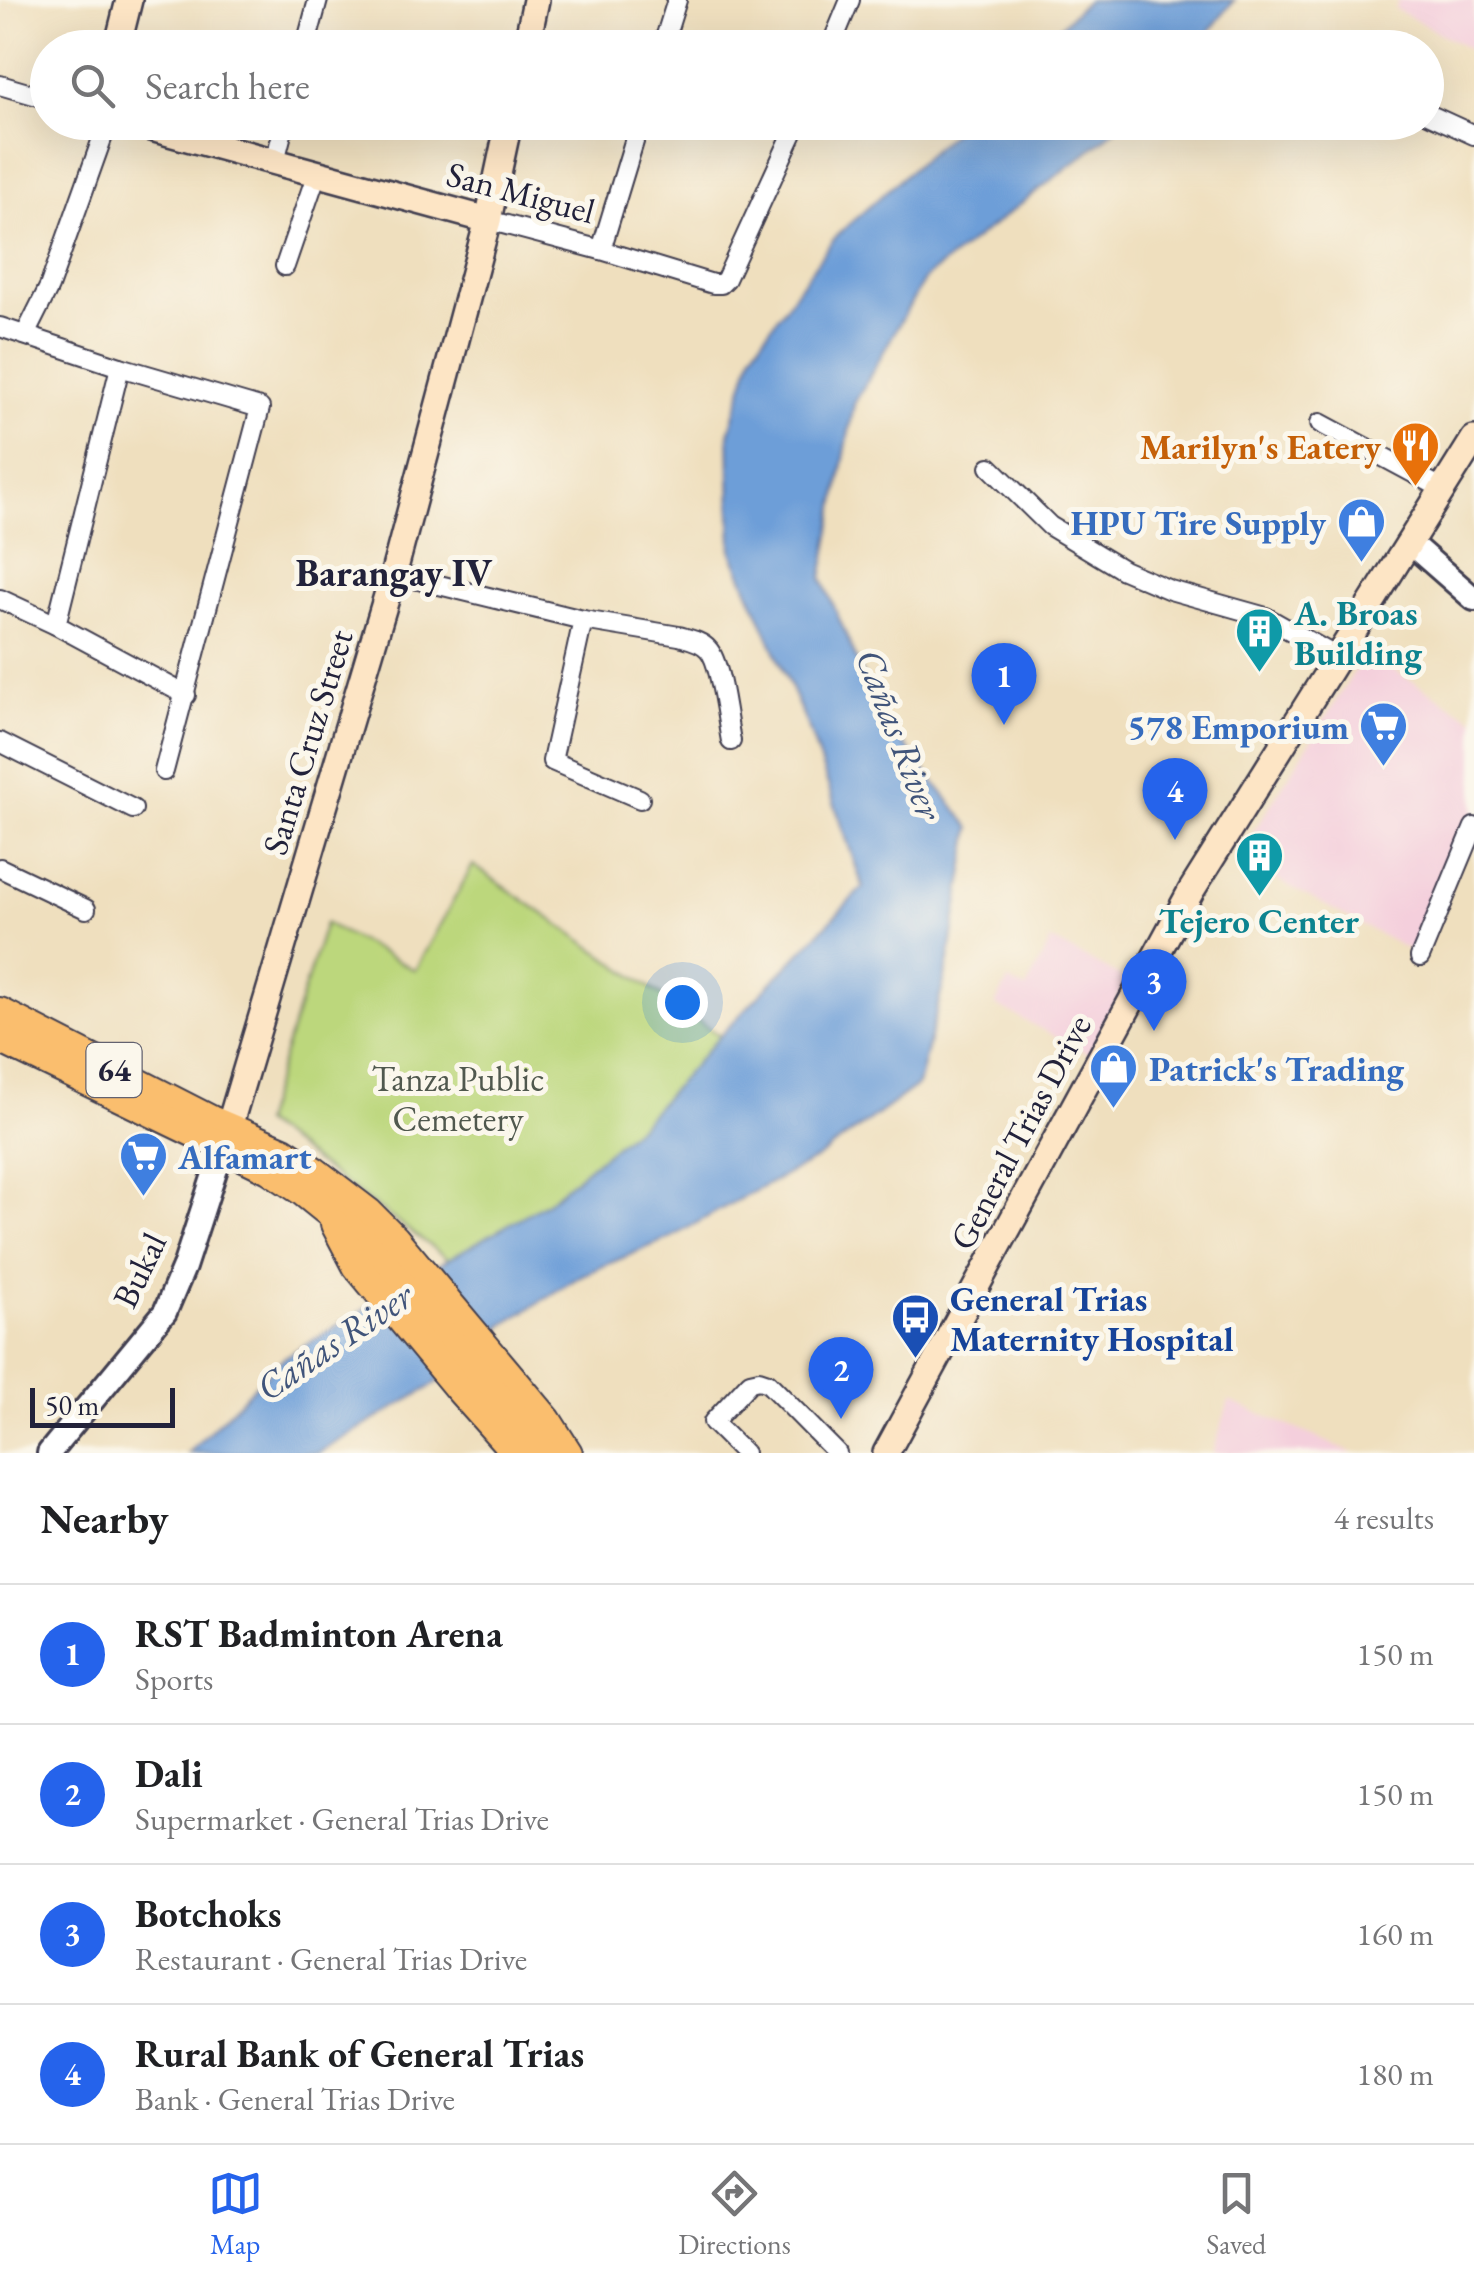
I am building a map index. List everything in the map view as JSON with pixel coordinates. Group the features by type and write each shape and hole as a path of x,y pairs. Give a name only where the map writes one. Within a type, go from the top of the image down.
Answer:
{"main road":[{"path":"121,30 130,0"},
{"path":"530,30 536,0"},
{"name":"San Miguel","path":"196,140 488,220"},
{"name":"Santa Cruz Street","path":"226,1137 394,574 488,220 505,140"},
{"name":"General Trias Drive","path":"886,1453 1191,891 1474,439"},
{"name":"64","path":"0,1012 226,1137"},
{"name":"64","path":"0,1039 226,1137 283,1152 314,1171 374,1251 533,1439 568,1453"},
{"name":"64","path":"374,1251 460,1390 554,1453"}],"street":[{"path":"310,30 318,0"},
{"path":"668,30 677,0"},
{"path":"838,30 850,0"},
{"path":"0,85 30,94"},
{"path":"1444,121 1474,135"},
{"path":"26,335 49,287 102,140"},
{"path":"275,161 280,140"},
{"path":"601,250 635,140"},
{"name":"San Miguel","path":"488,220 721,284 790,140"},
{"path":"286,266 317,173"},
{"path":"0,327 260,408 164,771"},
{"path":"56,625 120,367"},
{"path":"1320,423 1442,489"},
{"path":"990,467 1050,526 1123,570 1170,590 1266,617 1337,657"},
{"path":"1409,542 1474,599"},
{"path":"394,574 583,620 692,640 708,648 716,666 731,741"},
{"path":"0,599 186,695"},
{"path":"583,620 552,761 640,800"},
{"path":"0,742 133,809"},
{"path":"1420,957 1474,828"},
{"path":"0,868 86,909"},
{"name":"Bukal","path":"50,1453 165,1312 184,1267 226,1137"},
{"path":"744,1453 713,1422 750,1382 759,1380 768,1383 837,1453"}],"shaded area":[{"path":"1399,0 1474,0 1474,52 1444,36 1444,30 1434,30 1395,9"},
{"name":"578 Emporium","path":"1366,653 1474,719 1474,818 1416,954 1237,858"},
{"path":"1051,940 1127,980 1089,1054 995,1005 1008,981 1026,989"},
{"path":"1229,1401 1354,1453 1213,1453"}],"green space":[{"name":"Tanza Public Cemetery","path":"473,865 720,1036 640,1125 546,1203 448,1259 262,1123 325,923 415,970"}],"water":[{"path":"1087,0 1234,0 1210,30 1056,30"},
{"name":"Cañas River","path":"944,140 1103,140 925,278 854,404 822,578 879,713 971,828 948,965 918,1085 816,1159 672,1237 582,1275 505,1324 434,1385 318,1453 188,1453 282,1359 546,1203 640,1125 863,887 810,732 732,552 729,434 753,352 835,237"}],"place":[{"name":"Marilyn's Eatery","path":"1416,488"},
{"name":"HPU Tire Supply","path":"1361,564"},
{"name":"A. Broas Building","path":"1259,674"},
{"name":"RST Badminton Arena","path":"1004,725"},
{"name":"578 Emporium","path":"1384,768"},
{"name":"Rural Bank of General Trias","path":"1175,840"},
{"name":"Tejero Center","path":"1259,898"},
{"name":"Botchoks","path":"1154,1031"},
{"name":"Patrick's Trading","path":"1114,1110"},
{"name":"Alfamart","path":"143,1198"},
{"name":"General Trias Maternity Hospital","path":"915,1360"},
{"name":"Dali","path":"841,1419"}],"district":[{"name":"Barangay IV","path":"394,572"}]}
